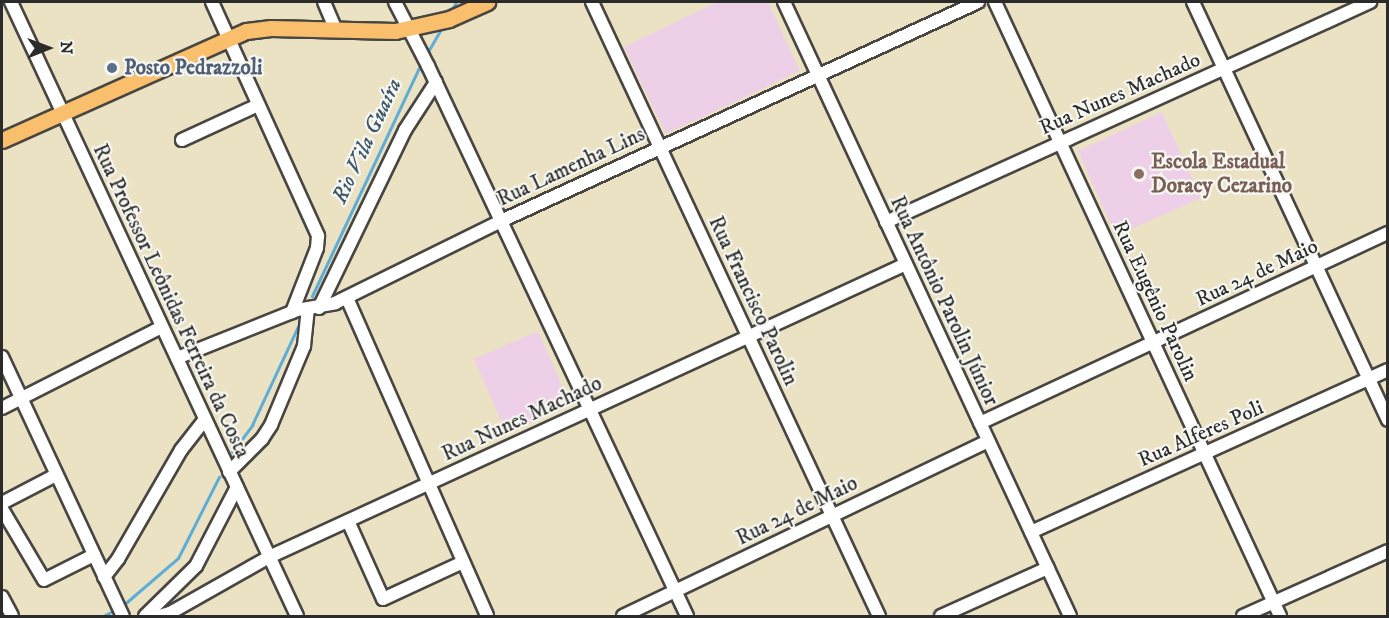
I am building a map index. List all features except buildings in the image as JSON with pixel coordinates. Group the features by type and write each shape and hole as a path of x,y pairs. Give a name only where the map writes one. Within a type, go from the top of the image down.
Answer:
{"main road":[{"path":"2,140 228,37 271,28 380,32 408,29 434,24 462,14 485,2"}],"street":[{"name":"Rua Professor Leônidas Ferreira da Costa","path":"10,2 297,616"},
{"path":"212,2 318,236 317,248 292,312"},
{"path":"324,2 336,30"},
{"path":"395,2 436,82 687,616"},
{"name":"Rua Francisco Parolin","path":"592,2 879,616"},
{"name":"Rua Antônio Parolin Júnior","path":"783,2 1070,616"},
{"name":"Rua Lamenha Lins","path":"177,358 292,312 346,298 501,221 978,2"},
{"name":"Rua Eugênio Parolin","path":"995,2 1280,616"},
{"path":"1193,2 1388,420"},
{"name":"Rua Nunes Machado","path":"886,222 1370,2"},
{"path":"229,472 262,439 271,425 307,338 314,308 405,130 436,82"},
{"path":"182,140 258,105"},
{"name":"Rua 24 de Maio","path":"980,423 1388,233"},
{"name":"Rua Nunes Machado","path":"159,616 176,610 269,557 906,264"},
{"path":"346,298 487,616"},
{"path":"2,408 162,327"},
{"path":"2,357 121,612"},
{"name":"Rua Alferes Poli","path":"1031,532 1388,370"},
{"path":"104,577 118,559 182,450 205,419"},
{"name":"Rua 24 de Maio","path":"623,616 988,441"},
{"path":"2,503 56,475"},
{"path":"145,616 196,566 237,488"},
{"path":"2,509 44,580 94,555"},
{"path":"348,521 382,598 463,562"},
{"path":"1243,616 1388,551"},
{"path":"941,616 1048,568"},
{"path":"2,597 12,616"}],"shaded area":[{"path":"717,2 768,2 800,71 666,134 624,47"},
{"name":"Escola Estadual Doracy Cezarino","path":"1162,112 1201,198 1116,236 1078,151"},
{"path":"538,331 571,405 507,434 474,359"}],"waterway":[{"name":"Rio Vila Guaíra","path":"450,13 456,2"},
{"name":"Rio Vila Guaíra","path":"426,55 442,27"},
{"name":"Rio Vila Guaíra","path":"312,296 421,63"},
{"name":"Rio Vila Guaíra","path":"232,452 252,425 299,324"},
{"name":"Rio Vila Guaíra","path":"121,607 178,558 219,477"},
{"name":"Rio Vila Guaíra","path":"103,616 115,610"}],"place":[{"name":"Posto Pedrazzoli","path":"112,68"},
{"name":"Escola Estadual Doracy Cezarino","path":"1139,174"}]}
